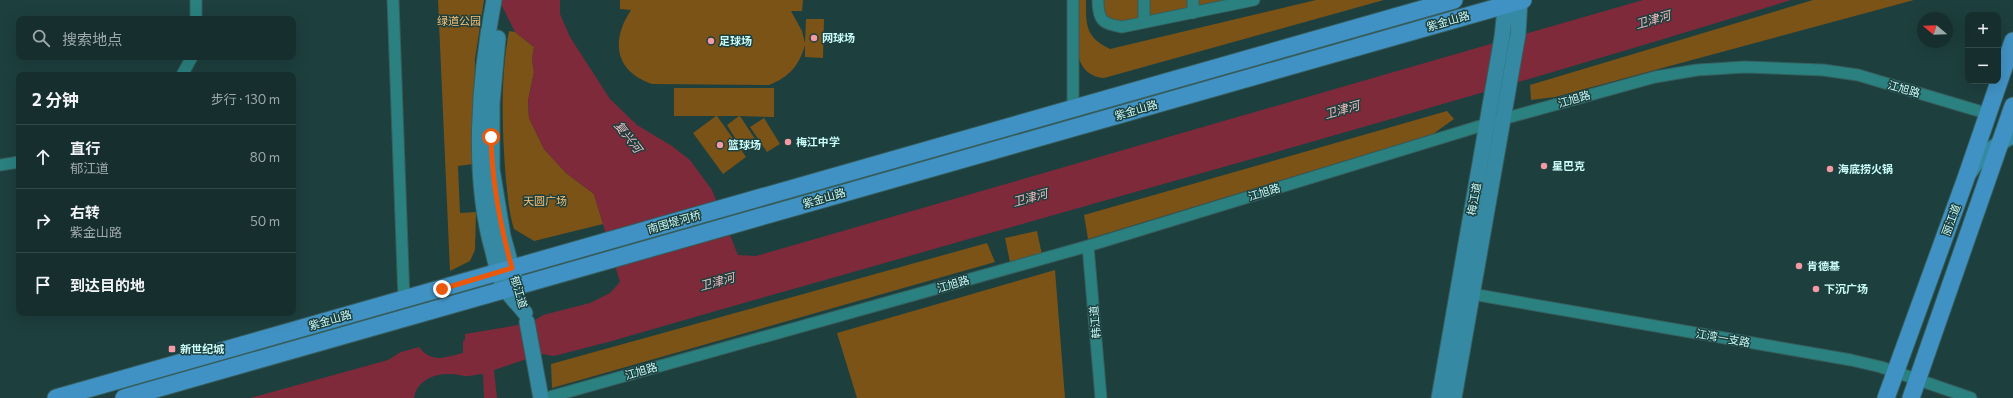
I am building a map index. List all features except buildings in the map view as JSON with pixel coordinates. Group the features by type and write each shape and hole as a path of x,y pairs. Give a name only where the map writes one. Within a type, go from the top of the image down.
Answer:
{"main road":[{"name":"紫金山路","path":"745,202 1454,0"},
{"name":"紫金山路","path":"749,220 1515,1"},
{"name":"丽江道","path":"1886,398 1966,178 2013,41"},
{"path":"2007,59 2007,93 2010,125"},
{"name":"丽江道","path":"1911,398 1987,179 2001,158 2010,125"},
{"name":"南围堤河桥","path":"604,242 745,202"},
{"name":"南围堤河桥","path":"610,259 749,220"},
{"name":"紫金山路","path":"56,398 604,242"},
{"name":"紫金山路","path":"124,398 610,259"}],"street":[{"path":"196,0 196,16"},
{"path":"393,0 404,300"},
{"name":"郁江道","path":"494,0 490,59 492,169 503,236 505,269 511,288 526,317 541,398"},
{"name":"郁江道","path":"490,59 504,0"},
{"path":"1073,0 1073,108"},
{"path":"1098,0 1100,17 1107,24 1122,27 1254,0"},
{"path":"1144,0 1144,22"},
{"path":"1193,0 1193,13"},
{"name":"梅江道","path":"1454,398 1518,34 1515,1"},
{"name":"梅江道","path":"1440,398 1502,37 1515,1"},
{"path":"184,72 190,60"},
{"name":"江旭路","path":"546,398 1088,246 1488,123 1654,77 1697,70 1745,67 1823,70 1858,75 1988,115"},
{"path":"1966,178 1978,160 2010,125 1988,115"},
{"path":"0,164 16,162"},
{"name":"韩江道","path":"1088,246 1101,398"},
{"name":"江湾一支路","path":"1472,294 1851,360 1918,379 1971,398"}],"green space":[{"name":"绿道公园","path":"438,0 484,0 475,59 473,164 458,166 460,213 476,212 475,250 470,261 450,271"},
{"path":"620,0 803,0 802,11 791,11 802,31 805,43 806,19 824,19 823,58 805,57 805,45 800,59 792,70 776,82 769,85 652,84 639,78 623,63 619,43 620,32 631,10 620,9"},
{"path":"1077,0 1086,0 1086,17 1091,35 1110,49 1316,0 1384,0 1104,78 1092,75 1084,68 1079,59 1076,35"},
{"path":"1103,0 1231,0 1116,23 1107,20 1103,10"},
{"path":"1813,0 1914,0 1555,97 1531,100 1530,85"},
{"name":"天圆广场","path":"509,31 515,32 534,47 532,59 534,72 528,101 529,118 544,149 566,173 594,194 603,224 534,241 514,229 506,181 503,124 504,68"},
{"path":"674,88 774,88 774,117 740,116 757,142 743,151 727,125 739,116 717,116 746,157 723,174 693,133 716,116 674,116"},
{"path":"1447,111 1454,119 1433,134 1088,239 1084,215"},
{"path":"764,118 780,144 767,152 750,127"},
{"path":"1037,231 1042,255 1010,262 1005,238"},
{"path":"987,243 995,262 552,388 551,364"},
{"path":"1055,270 1065,398 857,398 837,333"}],"water":[{"path":"499,0 560,0 560,14 570,37 610,99 637,125 672,146 690,160 712,190 738,255 756,256 1643,0 1791,0 1644,45 1350,131 612,341 554,356 542,354 494,370 497,398 484,398 483,374 466,376 449,374 433,376 421,384 414,398 250,398 388,360 401,352 419,347 429,356 439,358 463,353 463,341 465,340 465,334 513,326 535,320 543,315 590,303 610,293 620,282 594,194 566,173 544,149 529,118 528,101 534,72 532,59 534,47 515,32"}],"place":[{"name":"网球场","path":"814,38"},
{"name":"足球场","path":"711,41"},
{"name":"梅江中学","path":"788,142"},
{"name":"篮球场","path":"720,145"},
{"name":"星巴克","path":"1544,166"},
{"name":"海底捞火锅","path":"1830,169"},
{"name":"肯德基","path":"1799,266"},
{"name":"下沉广场","path":"1816,289"},
{"name":"新世纪城","path":"172,349"}],"route":[{"path":"442,289 512,268 503,236 492,169 491,137"}],"water label":[{"name":"卫津河","path":"1653,20"},
{"name":"卫津河","path":"1342,110"},
{"name":"复兴河","path":"628,137"},
{"name":"卫津河","path":"1030,198"},
{"name":"卫津河","path":"717,282"}]}
